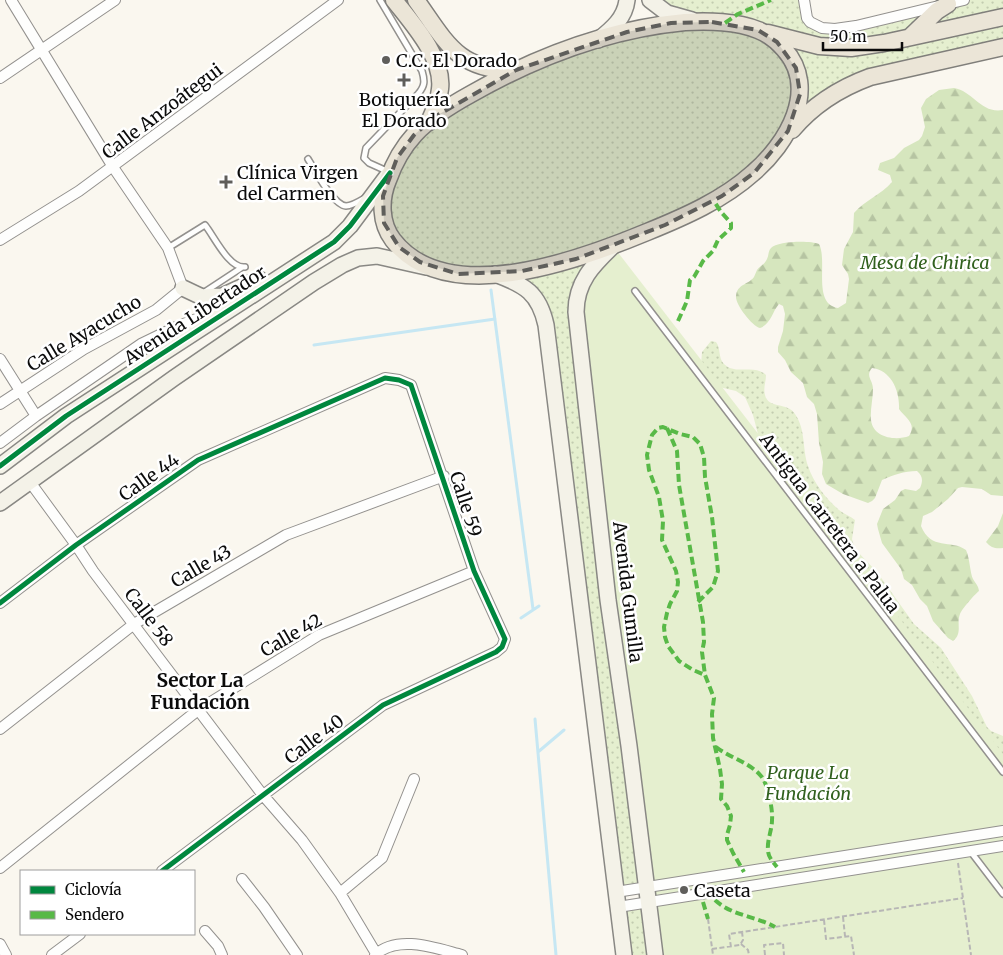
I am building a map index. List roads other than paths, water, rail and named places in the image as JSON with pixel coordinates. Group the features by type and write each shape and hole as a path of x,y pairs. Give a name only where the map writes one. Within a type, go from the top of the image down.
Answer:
{"main road":[{"path":"394,0 429,48 439,71 440,88 438,100 429,122"},
{"path":"416,0 448,44 462,57 470,62 490,68 516,70"},
{"path":"598,40 619,21 625,11 627,0"},
{"path":"650,0 667,13 699,21 729,24 803,42 837,48 868,46 1003,17"},
{"path":"909,38 938,11 956,2"},
{"path":"448,272 429,267 411,257 399,247 387,232 382,214 382,205 390,172 414,135 454,104 516,70 557,53 659,24 699,21"},
{"path":"758,30 777,42 787,52 799,77 800,94 798,105 794,118 778,147"},
{"path":"0,503 174,378 314,282 350,261 367,256 377,256 448,272 470,275 495,274 552,265 613,246 665,225 722,196 754,173 810,112 832,95 852,84 870,77 1003,47"},
{"name":"Avenida Libertador","path":"0,466 66,416 334,242 390,172"},
{"name":"Avenida Gumilla","path":"613,246 582,280 577,297 576,312 607,590 655,955"},
{"path":"183,288 202,297 222,296 279,269 308,258"},
{"path":"495,274 520,284 530,291 541,306 546,325 624,955"}],"street":[{"path":"11,0 40,51 113,167 168,248 183,288"},
{"path":"0,78 115,0"},
{"name":"Calle Anzoátegui","path":"0,240 80,191 338,0"},
{"path":"804,0 807,18 816,26 828,29 842,29 956,2"},
{"name":"Calle Ayacucho","path":"0,404 84,348 156,310 183,288"},
{"name":"Avenida Libertador","path":"0,443 141,344 176,326 235,305"},
{"path":"0,359 36,416"},
{"name":"Calle 59","path":"385,378 399,380 411,385 444,476 457,524 474,571 505,639 502,647 496,652"},
{"name":"Calle 44","path":"0,603 76,545 198,460 385,378"},
{"name":"Calle 43","path":"0,729 134,624 286,536 444,476"},
{"name":"Calle 58","path":"30,482 93,571 198,710 262,794 302,840 340,893 376,954"},
{"name":"Calle 42","path":"0,868 198,710 319,635 474,571"},
{"name":"Calle 40","path":"163,870 383,705 496,652"},
{"path":"340,893 382,858 414,779"},
{"path":"617,900 1003,832"},
{"path":"617,900 957,854 1003,846"},
{"path":"242,879 298,955"},
{"path":"205,931 218,946 222,955"},
{"path":"52,955 79,935"},
{"path":"0,944 6,955"},
{"path":"376,954 395,944 405,944 430,946 462,955"}],"lane":[{"path":"380,0 425,79 424,87 366,148 364,158 369,163 390,172"},
{"path":"308,159 324,185 341,204 346,206 375,193"},
{"path":"168,248 206,224 230,261 243,267 199,296"},
{"name":"Antigua Carretera a Palua","path":"635,291 1003,772"},
{"path":"971,852 1003,894"}],"waterway":[{"path":"491,290 533,609"},
{"path":"314,345 495,319"},
{"path":"521,618 539,606"},
{"path":"535,719 556,955"},
{"path":"538,752 564,730"}],"place":[{"name":"C.C. El Dorado","path":"386,60"},
{"name":"Botiquería El Dorado","path":"404,80"},
{"name":"Clínica Virgen del Carmen","path":"226,182"},
{"name":"Caseta","path":"684,890"}],"district":[{"name":"Sector La Fundación","path":"200,691"}],"park label":[{"name":"Mesa de Chirica","path":"925,262"},
{"name":"Parque La Fundación","path":"808,782"}]}
